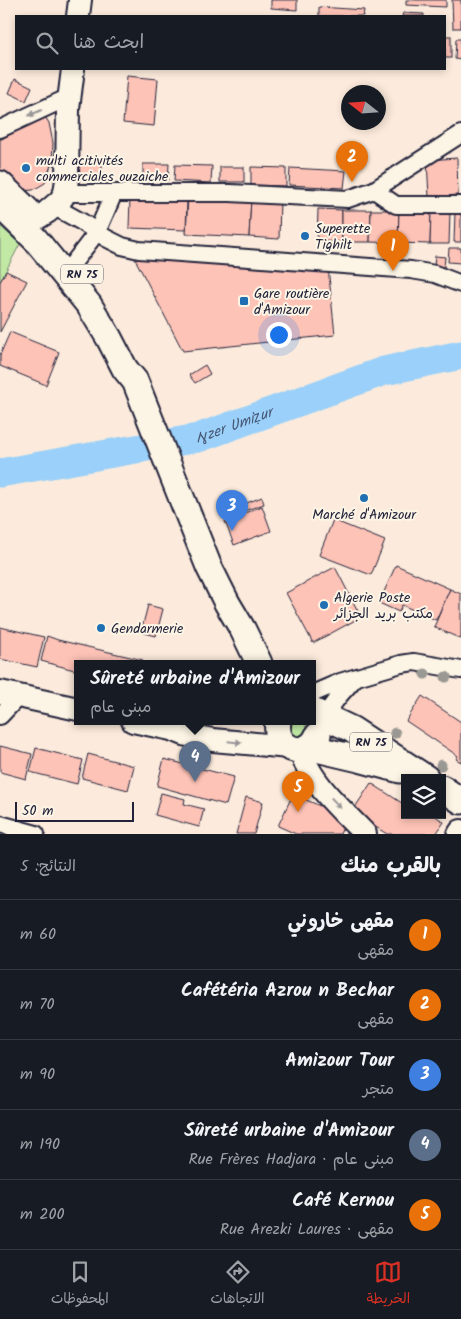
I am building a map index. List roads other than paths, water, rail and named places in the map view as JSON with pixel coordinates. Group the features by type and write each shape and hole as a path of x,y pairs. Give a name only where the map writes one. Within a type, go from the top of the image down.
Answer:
{"main road":[{"path":"78,15 80,0"},
{"path":"44,211 67,179 68,109 73,70"},
{"name":"RN 75","path":"0,184 44,211 66,251 122,336 134,366 135,381 209,567 226,602 261,660"},
{"name":"RN 75","path":"0,205 44,211"},
{"name":"RN 75","path":"44,211 65,275 89,305 125,369 135,381"},
{"path":"10,694 74,707"},
{"path":"150,725 213,740 299,748 314,743 318,737 320,730 317,715"},
{"name":"RN 75","path":"317,715 351,729 419,774"},
{"path":"171,730 186,725"},
{"path":"278,725 278,736 285,745 299,748"},
{"path":"299,748 310,773 324,791 365,834"},
{"name":"RN 75","path":"299,748 383,765 412,774"},
{"path":"446,791 461,801"}],"street":[{"path":"0,129 70,97"},
{"path":"44,211 114,193 230,193 348,199 374,190 461,134"},
{"path":"374,190 396,205 461,205"},
{"path":"74,262 97,232 114,193"},
{"path":"44,211 82,222 122,246 140,250 411,270 435,274 461,284"},
{"path":"316,692 356,677 414,662 461,670"},
{"path":"317,715 339,696 356,677"},
{"path":"0,716 10,694"},
{"path":"0,824 36,834"}],"waterway":[{"name":"Iɣzer Umiẓur","path":"0,473 198,438 384,371 461,355"}],"place":[{"name":"multi acitivités commerciales ouzaiche","path":"26,168"},
{"name":"Cafétéria Azrou n Bechar","path":"352,182"},
{"name":"Superette Tighilt","path":"305,236"},
{"name":"مقهى خاروني","path":"393,271"},
{"name":"Gare routière d'Amizour","path":"244,301"},
{"name":"Marché d'Amizour","path":"364,498"},
{"name":"Amizour Tour","path":"232,531"},
{"name":"Algerie Poste مكتب بريد الجزائر","path":"324,605"},
{"name":"Gendarmerie","path":"101,628"},
{"name":"Sûreté urbaine d'Amizour","path":"195,782"},
{"name":"Café Kernou","path":"298,812"}]}
